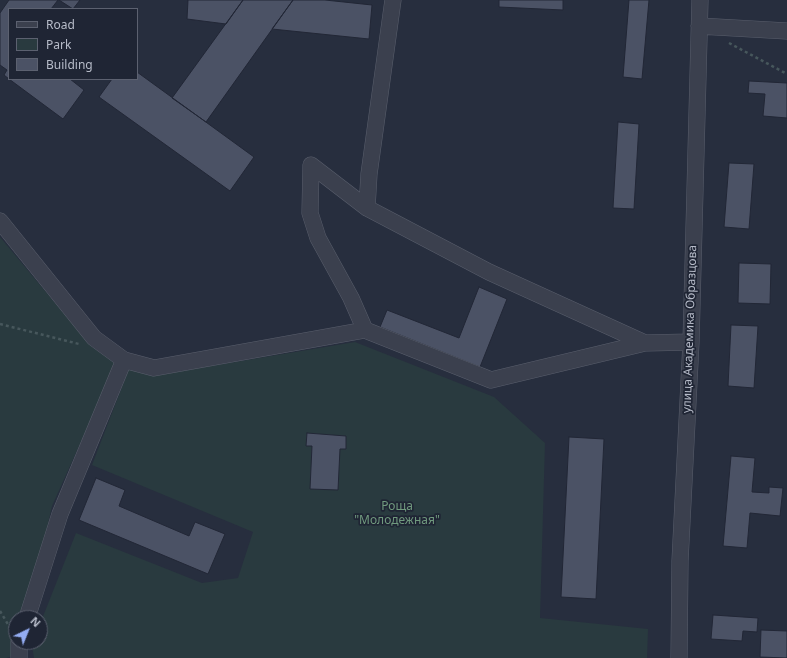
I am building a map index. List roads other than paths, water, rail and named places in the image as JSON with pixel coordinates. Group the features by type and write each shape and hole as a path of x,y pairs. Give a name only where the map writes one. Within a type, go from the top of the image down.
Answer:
{"street":[{"path":"368,208 369,174 393,0"},
{"name":"улица Академика Образцова","path":"679,658 680,561 691,342 700,0"},
{"path":"699,26 787,31"},
{"path":"365,330 351,298 318,238 310,213 311,165 368,208 488,272 646,344"},
{"path":"0,221 94,338 124,360 154,368 365,330 491,380 646,344 691,342"},
{"path":"30,610 60,514 124,360"}],"park label":[{"name":"Роща \"Молодежная\"","path":"397,514"}]}
